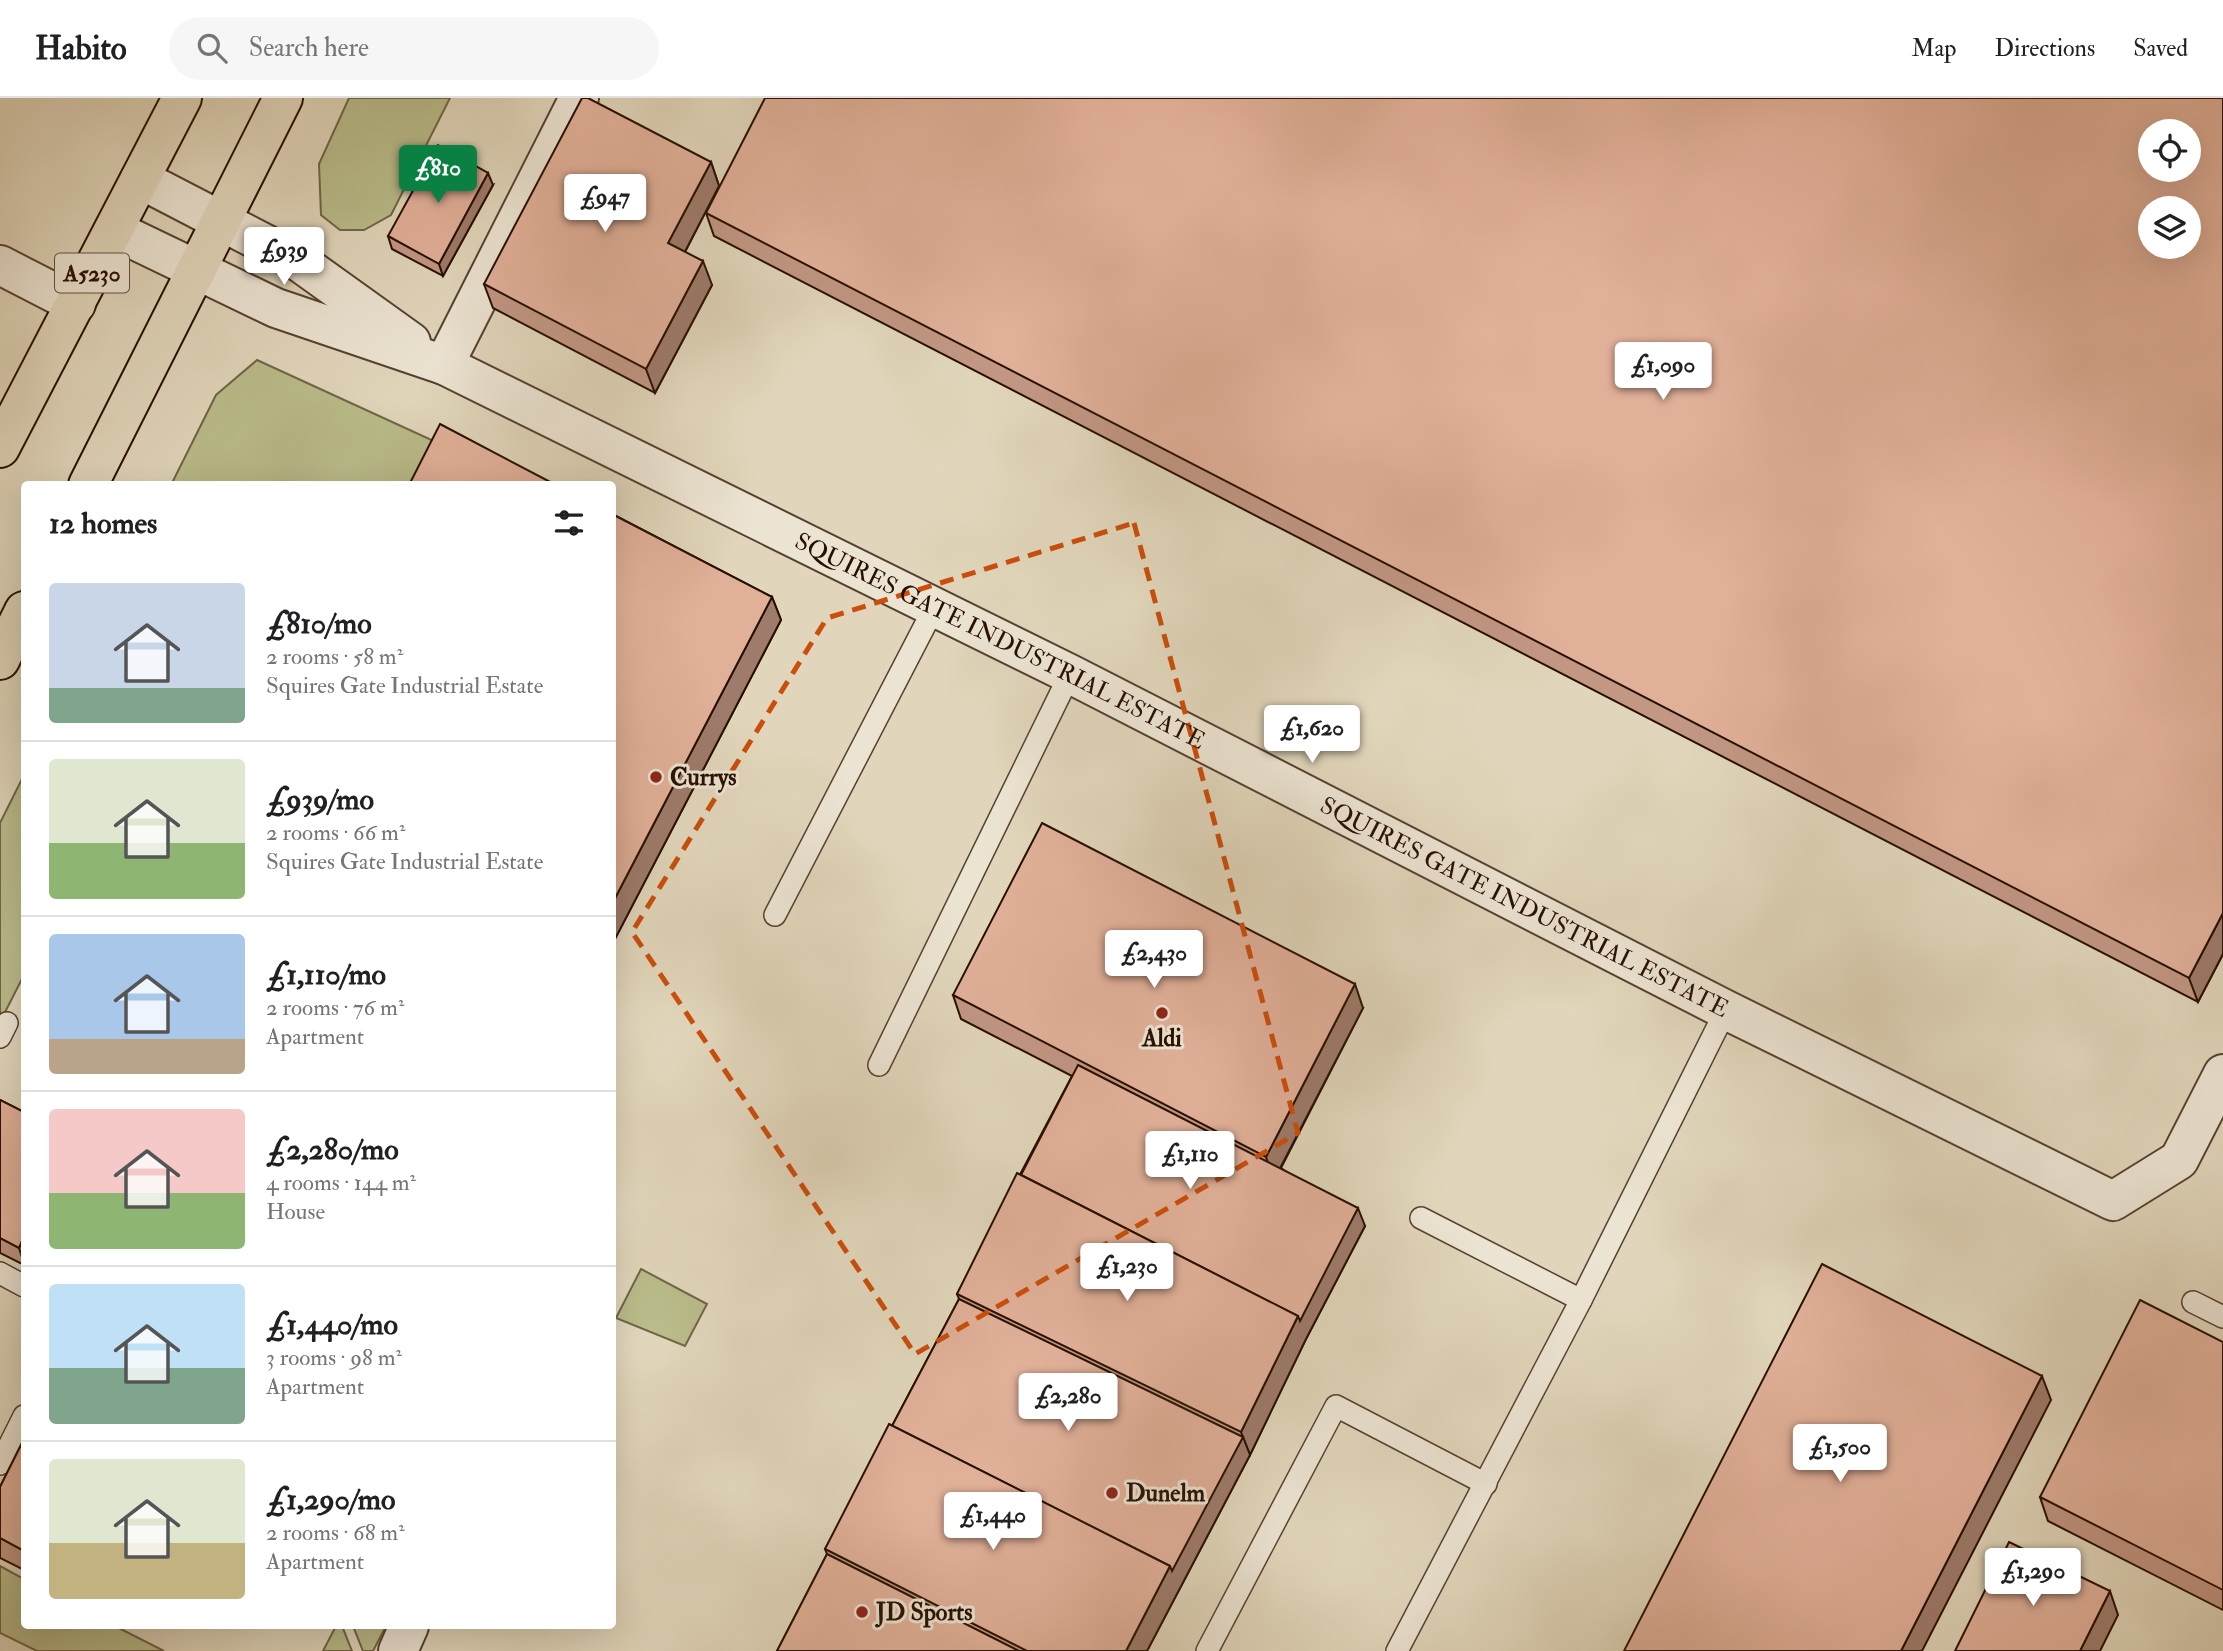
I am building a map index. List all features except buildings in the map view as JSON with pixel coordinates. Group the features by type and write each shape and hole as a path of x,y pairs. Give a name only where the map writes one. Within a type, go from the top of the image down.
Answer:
{"main road":[{"name":"A5230","path":"0,448 182,98"},
{"path":"90,481 283,98"},
{"path":"0,660 21,617"}],"street":[{"path":"140,178 221,218 298,261 444,365 579,98"},
{"name":"SQUIRES GATE INDUSTRIAL ESTATE","path":"114,230 276,308 444,365 1070,674 1726,1010 2113,1200 2179,1160 2223,1074"},
{"path":"0,265 75,304"},
{"path":"398,1651 409,1629"}],"lane":[{"path":"775,915 934,608"},
{"path":"880,1065 1070,674"},
{"path":"1397,1651 1581,1300 1726,1010"},
{"path":"1421,1218 1581,1300"},
{"path":"0,1273 21,1284"},
{"path":"2193,1302 2223,1317"},
{"path":"1207,1651 1336,1406 1486,1484"},
{"path":"0,1464 21,1422"}],"highlighted area":[{"path":"1134,523 1298,1133 915,1354 632,932 827,618"}],"green space":[{"path":"349,98 450,98 391,215 364,230 340,230 321,215 319,164"},
{"path":"257,360 449,448 432,481 173,481 216,395"},
{"path":"21,781 21,981 0,1022 0,823"},
{"path":"641,1269 707,1304 685,1346 616,1318"},
{"path":"0,1566 21,1577 21,1629 121,1629 164,1651 37,1651 0,1633"},
{"path":"334,1629 343,1629 352,1651 323,1651"},
{"path":"354,1629 384,1629 373,1651 363,1651"}],"place":[{"name":"Currys","path":"656,777"},
{"name":"Aldi","path":"1162,1013"},
{"name":"Dunelm","path":"1112,1493"},
{"name":"JD Sports","path":"862,1612"}]}
